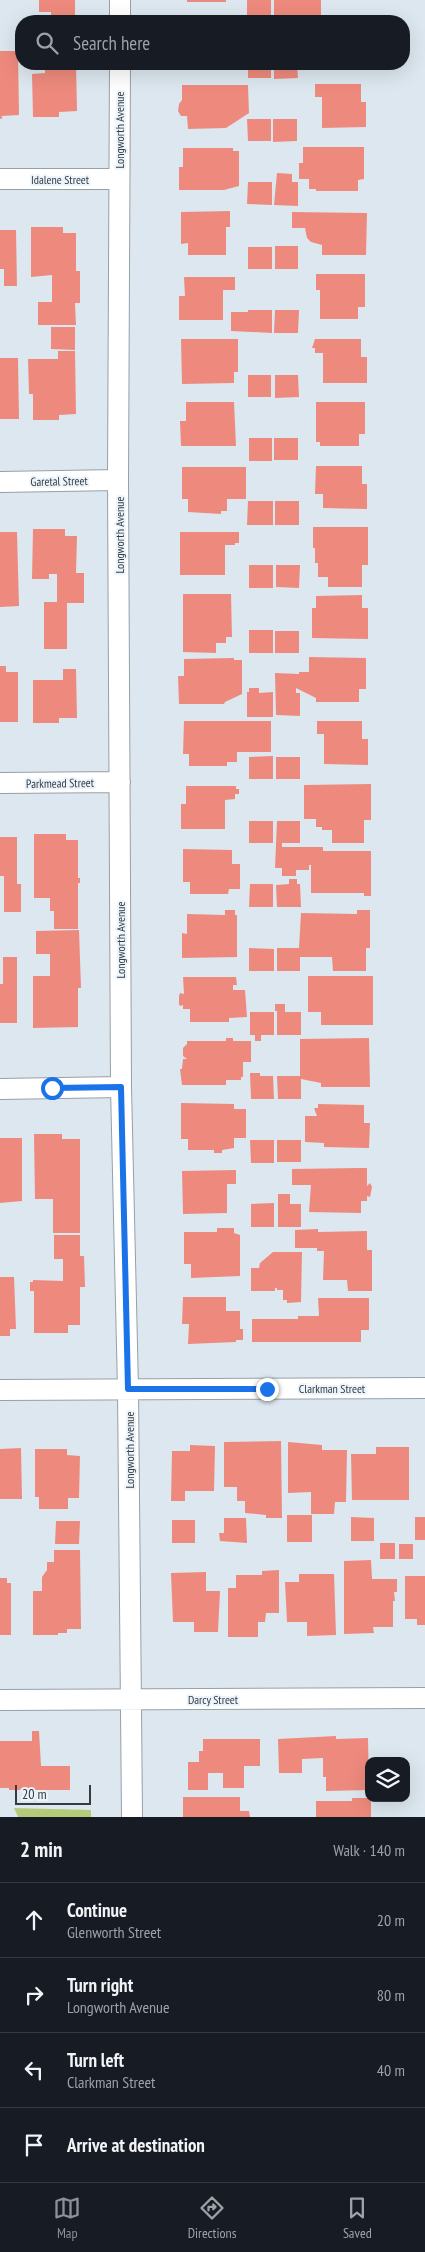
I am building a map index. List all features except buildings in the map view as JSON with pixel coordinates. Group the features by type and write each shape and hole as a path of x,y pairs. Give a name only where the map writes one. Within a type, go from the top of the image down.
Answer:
{"street":[{"path":"120,0 120,15"},
{"name":"Longworth Avenue","path":"120,70 118,480 121,1087 128,1389 132,1817"},
{"name":"Idalene Street","path":"0,180 119,178"},
{"name":"Garetal Street","path":"0,482 118,480"},
{"name":"Parkmead Street","path":"0,783 120,782"},
{"path":"0,1089 121,1087"},
{"name":"Clarkman Street","path":"0,1390 425,1388"},
{"name":"Darcy Street","path":"0,1700 425,1698"}],"green space":[{"path":"14,1808 91,1810 91,1817 18,1817"}],"route":[{"path":"52,1088 121,1087 128,1389 267,1389"}]}
